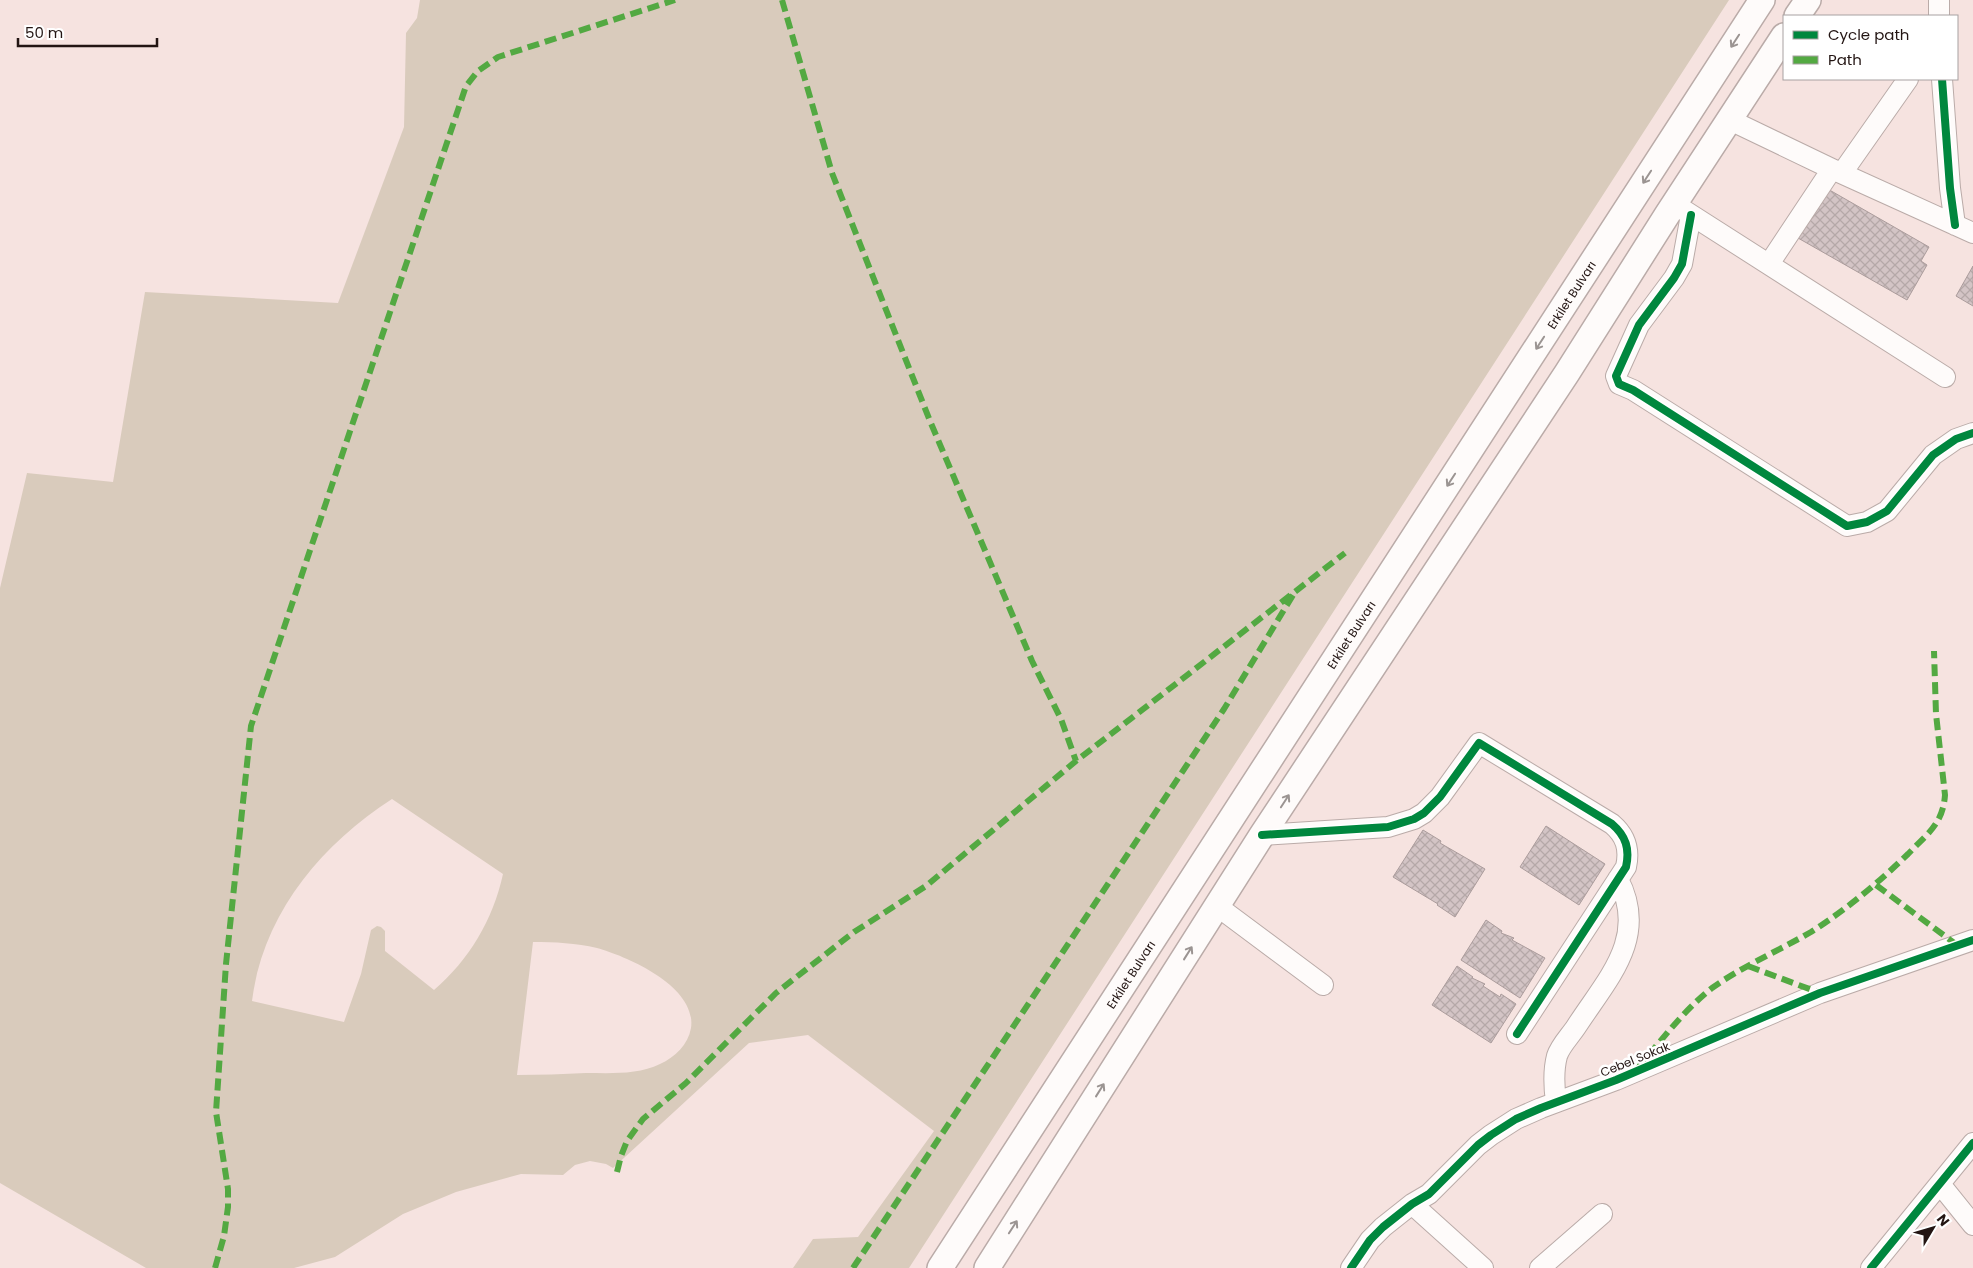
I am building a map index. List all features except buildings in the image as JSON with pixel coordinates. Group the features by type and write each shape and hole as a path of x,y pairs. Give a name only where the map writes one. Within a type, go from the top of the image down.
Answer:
{"main road":[{"name":"Erkilet Bulvarı","path":"940,1268 1762,0"},
{"path":"1799,15 1808,0"},
{"path":"987,1268 1262,835 1562,381 1683,210 1730,120 1783,38"}],"street":[{"path":"1939,0 1939,15"},
{"path":"1769,264 1907,80"},
{"path":"1942,80 1950,188 1964,229"},
{"path":"1730,120 1964,229"},
{"path":"1683,210 1945,377"},
{"path":"1683,210 1682,264 1674,278 1639,325 1616,376 1619,384 1633,390 1847,526 1867,522 1887,511 1933,455 1956,439 1973,433"},
{"path":"1262,835 1388,827 1414,819 1424,813 1440,797 1479,743 1618,828 1625,840 1628,858 1626,867 1517,1034"},
{"path":"1556,1102 1555,1075 1558,1054 1617,964 1628,938 1630,912 1624,890 1618,879"},
{"path":"1217,906 1322,985"},
{"name":"Cebel Sokak","path":"1351,1268 1370,1240 1390,1221 1429,1194 1465,1157 1491,1135 1516,1119 1616,1080 1820,993 1973,940"},
{"path":"1871,1268 1973,1143"},
{"path":"1940,1184 1973,1225"},
{"path":"1412,1204 1483,1268"},
{"path":"1540,1268 1602,1214"}],"shaded area":[{"path":"420,0 1729,0 909,1268 793,1268 813,1239 858,1237 934,1131 808,1035 749,1043 613,1168 606,1164 590,1161 575,1165 563,1175 521,1174 456,1192 403,1214 335,1257 294,1268 146,1268 0,1183 0,588 27,473 113,482 145,292 338,303 404,127 406,33 417,18","holes":["392,799 503,874 493,907 469,952 434,990 385,951 385,931 377,926 371,930 361,974 344,1022 252,1001 258,969 268,939 282,911 299,885 341,838","533,942 565,943 597,948 642,966 658,976 683,999 690,1013 691,1028 684,1045 666,1061 651,1068 633,1072 517,1075"]}],"marked path":[{"path":"215,1268 224,1236 228,1207 228,1189 216,1112 226,964 251,726 466,86 478,71 498,57 675,0"},
{"path":"782,0 832,173 930,421 1032,661 1061,719 1076,761"},
{"path":"617,1172 627,1141 643,1119 686,1083 776,993 854,932 926,886 1076,761 1345,553"},
{"path":"853,1268 1224,709 1293,595"},
{"path":"1637,1069 1682,1016 1712,988 1811,932 1837,914 1885,875 1933,828 1941,814 1945,795 1936,714 1934,651"},
{"path":"1876,885 1957,945"},
{"path":"1748,966 1820,993"}],"cycle path":[{"path":"1942,80 1950,188 1955,225"},
{"path":"1691,215 1682,264 1674,278 1639,325 1616,376 1619,384 1633,390 1847,526 1867,522 1887,511 1933,455 1956,439 1973,433"},
{"path":"1262,835 1388,827 1414,819 1424,813 1440,797 1479,743 1612,824 1621,833 1626,843 1626,867 1517,1034"},
{"path":"1351,1268 1370,1240 1383,1227 1412,1204 1429,1194 1478,1145 1516,1119 1616,1080 1820,993 1973,940"},
{"path":"1871,1268 1973,1143"}]}
